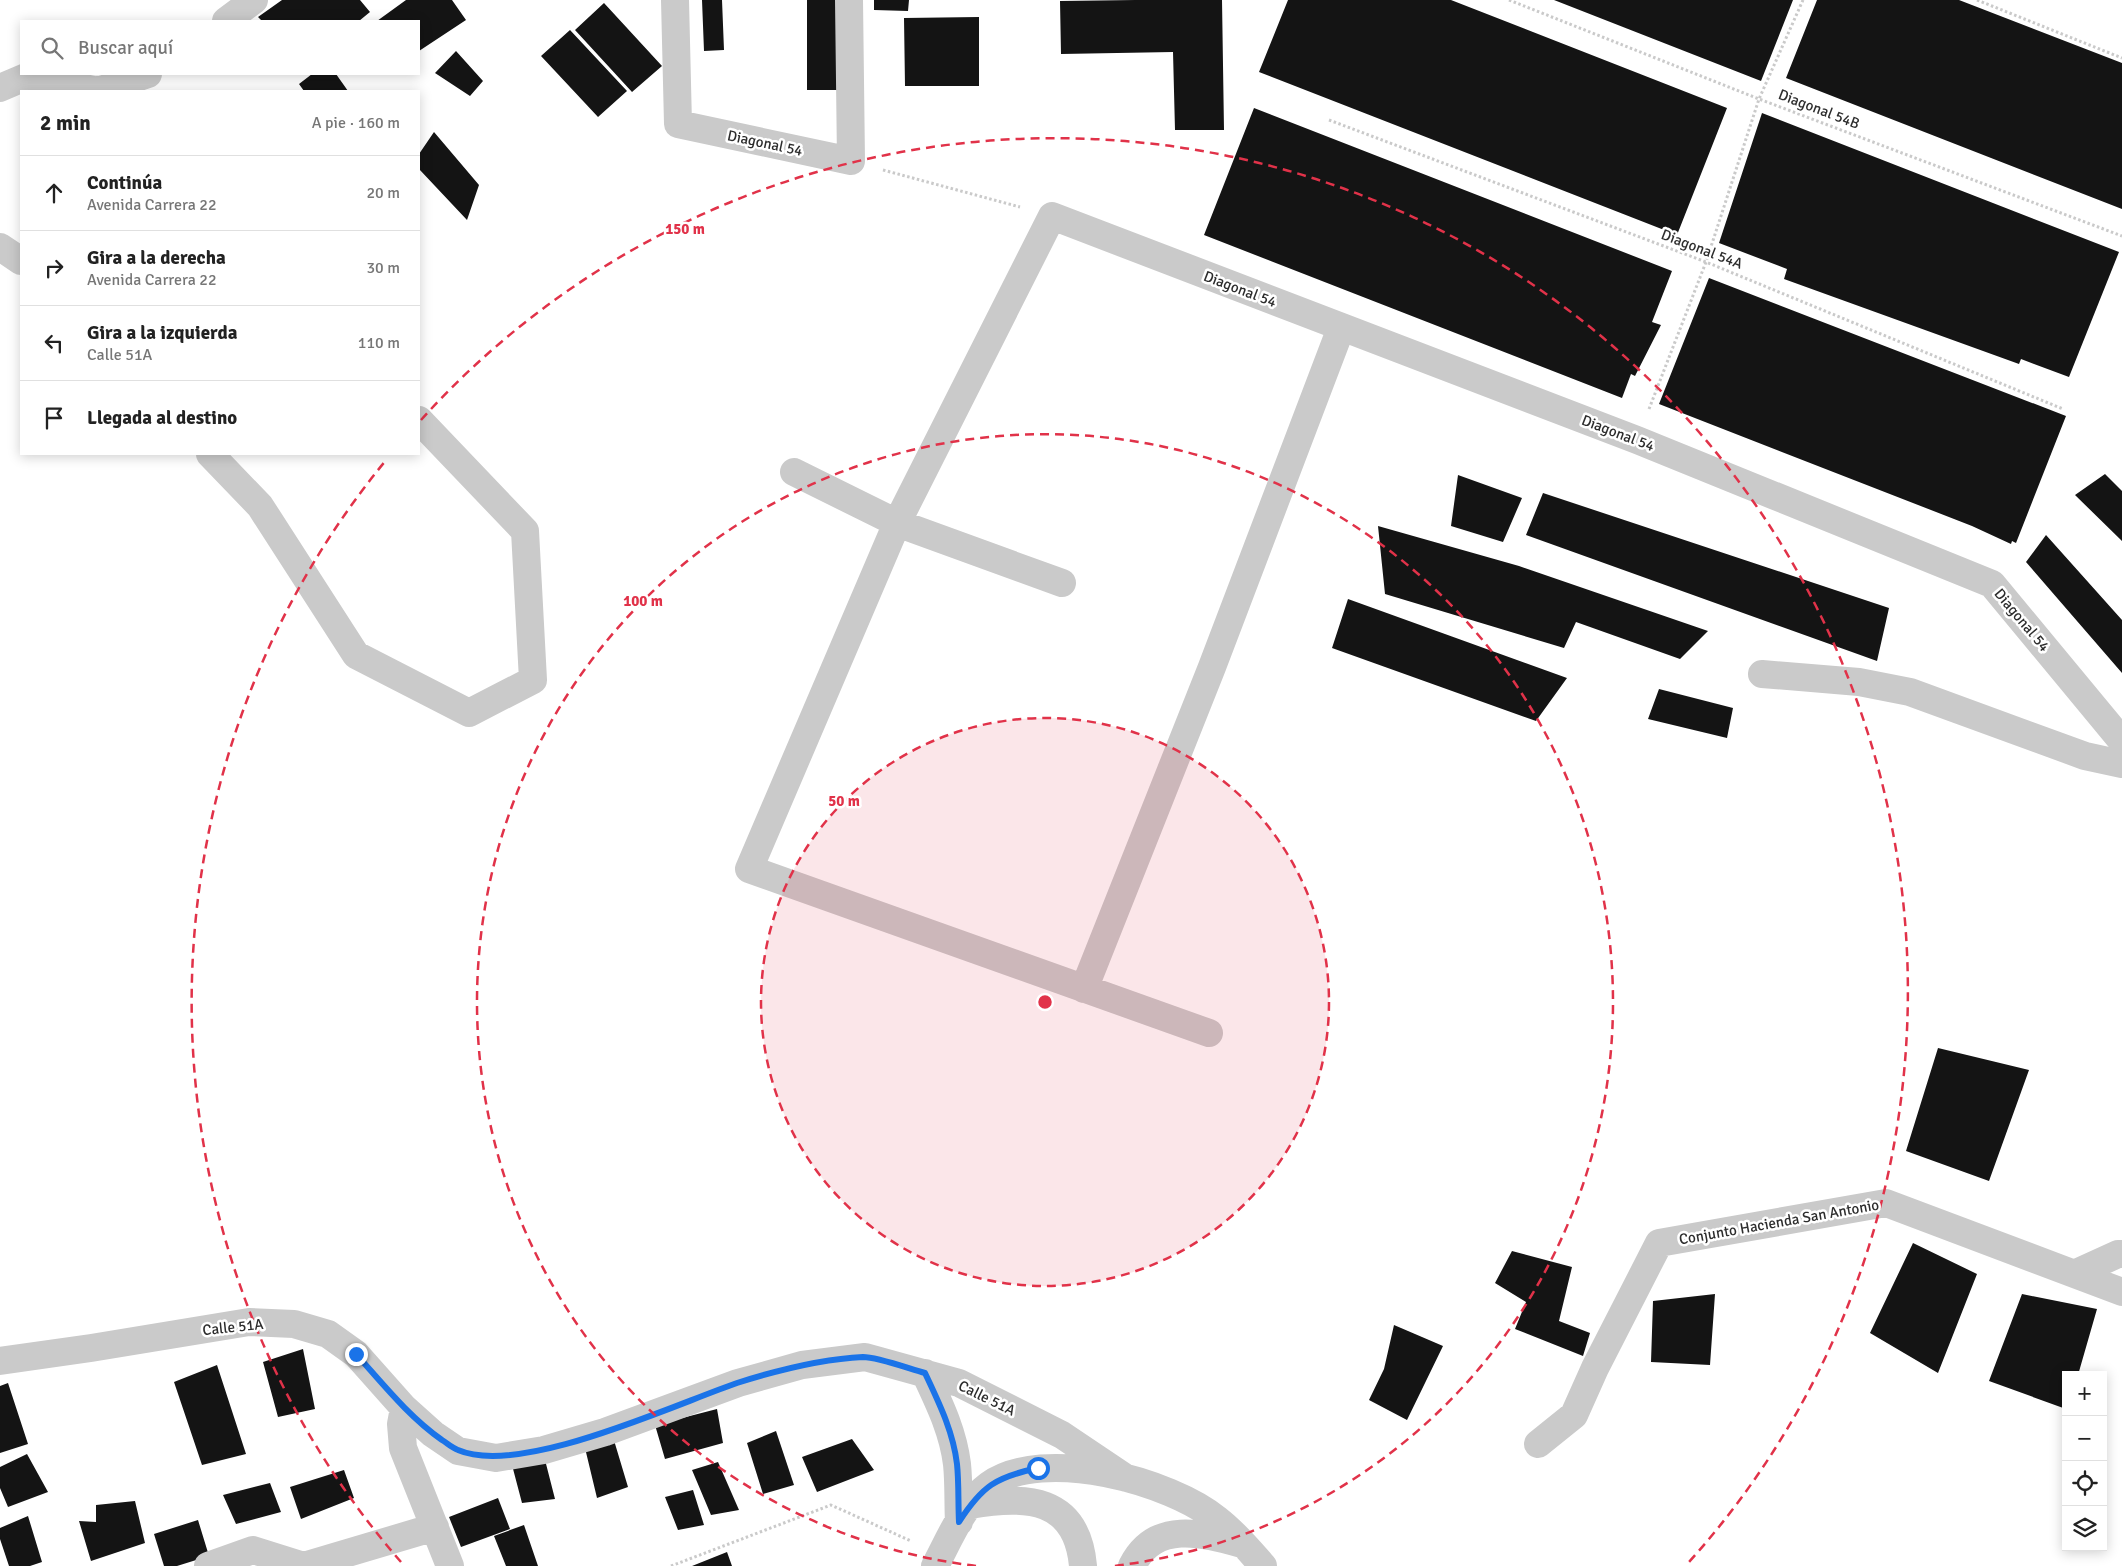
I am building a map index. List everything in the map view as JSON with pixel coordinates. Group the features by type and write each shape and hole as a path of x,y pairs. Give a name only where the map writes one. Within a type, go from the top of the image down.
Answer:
{"street":[{"path":"227,20 254,0"},
{"name":"Diagonal 54","path":"675,0 678,124 851,161"},
{"path":"850,0 851,161"},
{"path":"101,90 145,75"},
{"path":"0,88 38,84 89,90"},
{"path":"1052,216 897,523 749,869 1208,1033"},
{"name":"Diagonal 54","path":"1052,216 1638,440 1992,584 2122,741"},
{"path":"0,247 20,260"},
{"path":"1084,988 1212,667 1341,328"},
{"path":"211,455 260,506 356,655 469,713 533,680 525,531 420,421"},
{"path":"794,472 897,523 1062,583"},
{"path":"1762,674 1859,682 1910,692 2085,756 2122,764"},
{"name":"Conjunto Hacienda San Antonio","path":"1538,1444 1574,1416 1595,1368 1659,1243 1886,1203 2122,1292"},
{"path":"2074,1274 2118,1254 2122,1254"},
{"name":"Calle 51A","path":"0,1361 249,1322 294,1324 328,1334 356,1354 404,1408 433,1434 458,1451 496,1458 544,1450 605,1432 738,1383 802,1364 865,1357 959,1383 1062,1435 1126,1478"},
{"path":"925,1373 944,1412 951,1435 964,1513"},
{"path":"404,1408 401,1424 403,1448 450,1566"},
{"path":"938,1560 949,1536 964,1513 989,1485 1008,1474 1038,1468 1070,1468 1126,1478 1176,1495 1218,1519 1263,1566"},
{"path":"964,1513 994,1500 1039,1503 1060,1514 1075,1532 1082,1555 1083,1566"},
{"path":"208,1566 253,1550 304,1566 435,1527"},
{"path":"1132,1566 1146,1546 1164,1536 1188,1532 1242,1544"}],"path":[{"name":"Diagonal 54B","path":"1509,0 1759,99 2122,236"},
{"path":"1638,440 1706,262 1759,99 1803,0"},
{"path":"1976,0 2122,58"},
{"name":"Diagonal 54A","path":"1329,120 1706,262 2063,409"},
{"path":"851,161 1052,216"},
{"path":"671,1566 831,1505 938,1560"}],"building":[{"path":"282,0 360,0 370,12 360,20 261,20 258,17"},
{"path":"406,0 452,0 466,20 420,50 420,20 378,20"},
{"path":"702,0 722,0 724,50 704,51"},
{"path":"807,0 836,0 837,90 807,90"},
{"path":"874,0 909,0 908,11 874,10"},
{"path":"1222,0 1224,130 1175,130 1173,52 1061,54 1060,1"},
{"path":"1288,0 1451,0 1727,108 1677,235 1259,72"},
{"path":"1554,0 1793,0 1761,81"},
{"path":"1817,0 1959,0 2122,63 2122,209 1786,78"},
{"path":"604,3 662,66 632,92 575,30"},
{"path":"979,17 979,86 905,86 904,18"},
{"path":"570,30 627,91 598,117 541,56"},
{"path":"456,51 483,81 470,96 435,73"},
{"path":"311,75 337,75 347,90 303,90 299,84"},
{"path":"1254,108 1672,271 1652,322 1661,325 1635,376 1631,374 1622,398 1204,235"},
{"path":"1762,113 2119,252 2069,377 2021,359 2019,364 1784,279 1787,269 1719,243"},
{"path":"434,132 479,185 467,220 420,170 420,153"},
{"path":"1709,278 2066,416 2016,543 2012,541 2011,544 1972,526 1659,404"},
{"path":"2105,474 2122,491 2122,541 2075,495"},
{"path":"1458,475 1522,498 1503,542 1451,526"},
{"path":"1543,493 1889,608 1877,661 1526,535"},
{"path":"1378,526 1519,566 1708,631 1680,659 1576,622 1564,648 1385,594"},
{"path":"2046,535 2122,620 2122,673 2026,562"},
{"path":"1348,599 1567,678 1536,721 1332,648"},
{"path":"1659,689 1733,708 1727,738 1648,719"},
{"path":"1938,1048 2029,1070 1989,1181 1906,1151"},
{"path":"1913,1243 1977,1274 1938,1373 1870,1333"},
{"path":"1512,1251 1572,1267 1559,1321 1590,1333 1583,1356 1515,1329 1526,1302 1495,1283"},
{"path":"1715,1294 1710,1365 1651,1362 1653,1301"},
{"path":"2022,1294 2097,1309 2079,1371 2062,1371 2062,1408 1989,1381"},
{"path":"1394,1325 1443,1346 1407,1420 1369,1400 1384,1369"},
{"path":"303,1349 315,1409 278,1417 263,1362"},
{"path":"217,1365 246,1454 202,1465 174,1382"},
{"path":"8,1383 28,1444 0,1453 0,1386"},
{"path":"717,1409 723,1443 665,1459 655,1425"},
{"path":"776,1431 794,1485 763,1494 747,1443"},
{"path":"613,1437 628,1487 597,1498 585,1448"},
{"path":"852,1439 874,1470 817,1492 802,1457"},
{"path":"27,1454 48,1492 8,1507 0,1488 0,1467"},
{"path":"544,1456 555,1499 522,1503 512,1465"},
{"path":"718,1462 739,1510 711,1515 692,1470"},
{"path":"344,1470 354,1498 301,1519 290,1487"},
{"path":"270,1483 281,1512 236,1524 223,1495"},
{"path":"693,1490 704,1525 678,1530 665,1497"},
{"path":"498,1498 510,1529 461,1547 449,1517"},
{"path":"135,1501 145,1543 91,1561 79,1521 96,1522 96,1505"},
{"path":"28,1516 42,1562 30,1566 9,1566 0,1539 0,1528"},
{"path":"198,1520 209,1556 177,1566 164,1566 154,1534"},
{"path":"524,1525 538,1566 506,1566 494,1536"},
{"path":"727,1552 732,1566 692,1566"}],"route":[{"path":"356,1354 404,1408 433,1434 458,1451 496,1458 544,1450 605,1432 738,1383 802,1364 865,1357 925,1373 944,1412 951,1435 957,1464 959,1522 970,1505 989,1485 1008,1474 1038,1468"}]}
